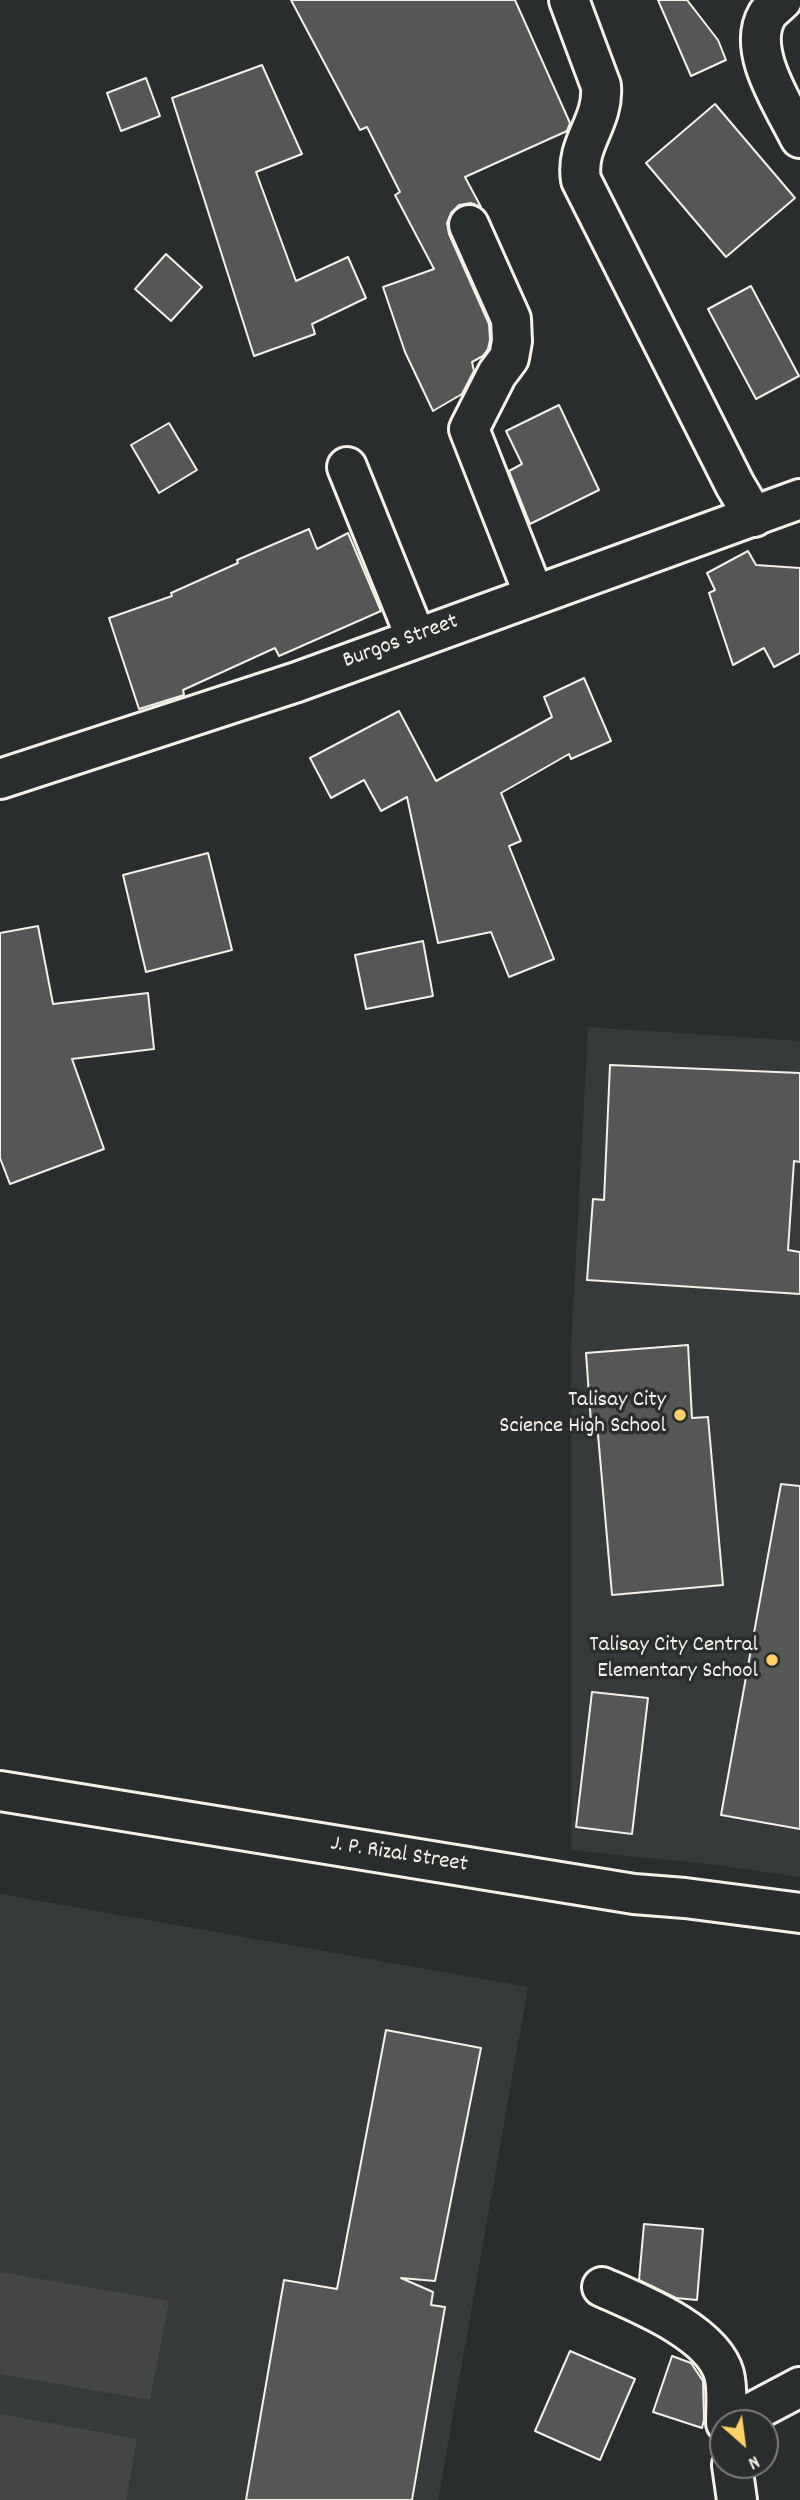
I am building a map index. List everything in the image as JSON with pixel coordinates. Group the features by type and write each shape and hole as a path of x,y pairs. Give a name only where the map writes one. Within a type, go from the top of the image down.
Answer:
{"street":[{"path":"569,0 601,86 603,101 581,150 581,180 735,485 754,517"},
{"path":"782,0 766,15 761,37 762,61 800,138"},
{"path":"469,225 511,319 512,341 509,358 497,374 469,429 534,595"},
{"path":"347,467 415,638"},
{"name":"Burgos Street","path":"0,779 297,682 800,499"},
{"name":"J. P. Rizal Street","path":"0,1791 634,1894 800,1913"},
{"path":"601,2287 661,2313 708,2347 724,2373 725,2409"},
{"path":"758,2409 800,2387"},
{"path":"734,2479 737,2500"}],"shaded area":[{"name":"Talisay City Science High School","path":"588,1027 800,1041 800,1877 709,1864 571,1850 571,1351"},
{"path":"0,1894 528,1987 438,2500 0,2500"},
{"path":"0,2272 169,2301 150,2400 0,2374"},
{"path":"0,2414 137,2439 126,2500 0,2500"}],"building":[{"path":"291,0 515,0 570,123 567,131 465,177 481,207 471,203 459,205 451,213 447,223 449,234 489,324 490,340 483,356 472,362 474,371 462,394 433,411 405,352 383,287 434,269 395,195 400,192 367,127 360,130"},
{"path":"658,0 687,0 718,40 726,60 691,76"},
{"path":"262,65 302,154 256,172 296,281 348,257 366,298 312,324 315,334 254,356 172,98"},
{"path":"146,78 160,116 121,131 107,93"},
{"path":"715,104 795,198 726,257 646,163"},
{"path":"166,254 202,287 171,321 135,289"},
{"path":"751,286 799,376 756,399 708,309"},
{"path":"559,405 599,490 530,524 509,471 522,464 506,431"},
{"path":"169,423 197,470 159,493 131,445"},
{"path":"309,529 317,549 348,533 381,611 279,656 275,648 183,690 184,695 139,709 109,618 172,596 171,593 238,563 237,560"},
{"path":"748,551 756,565 800,568 800,653 774,667 764,648 733,665 709,593 715,590 707,573"},
{"path":"584,678 611,741 571,759 569,754 501,793 521,841 509,846 554,959 509,977 491,932 438,943 407,797 381,811 364,780 331,798 310,758 399,711 436,781 552,717 544,697"},
{"path":"208,853 232,950 146,972 123,875"},
{"path":"38,926 53,1004 148,993 154,1049 72,1059 104,1149 10,1184 0,1158 0,933"},
{"path":"423,941 433,996 366,1009 355,955"},
{"path":"610,1065 800,1073 800,1162 794,1161 788,1250 800,1252 800,1294 587,1280 593,1199 604,1200"},
{"path":"688,1345 692,1418 708,1417 723,1585 612,1595 597,1423 591,1423 586,1353"},
{"name":"Talisay City Central Elementary School","path":"781,1484 800,1486 800,1829 721,1815"},
{"path":"592,1692 648,1698 632,1834 576,1827"},
{"path":"386,2030 481,2048 435,2281 401,2278 433,2292 431,2305 445,2307 412,2500 246,2500 284,2280 337,2289"},
{"path":"644,2224 703,2229 697,2300 676,2298 639,2280"},
{"path":"570,2351 635,2379 600,2460 535,2431"},
{"path":"672,2356 691,2363 703,2381 702,2428 653,2412"}],"place":[{"name":"Talisay City Science High School","path":"680,1415"},
{"name":"Talisay City Central Elementary School","path":"772,1660"}]}
